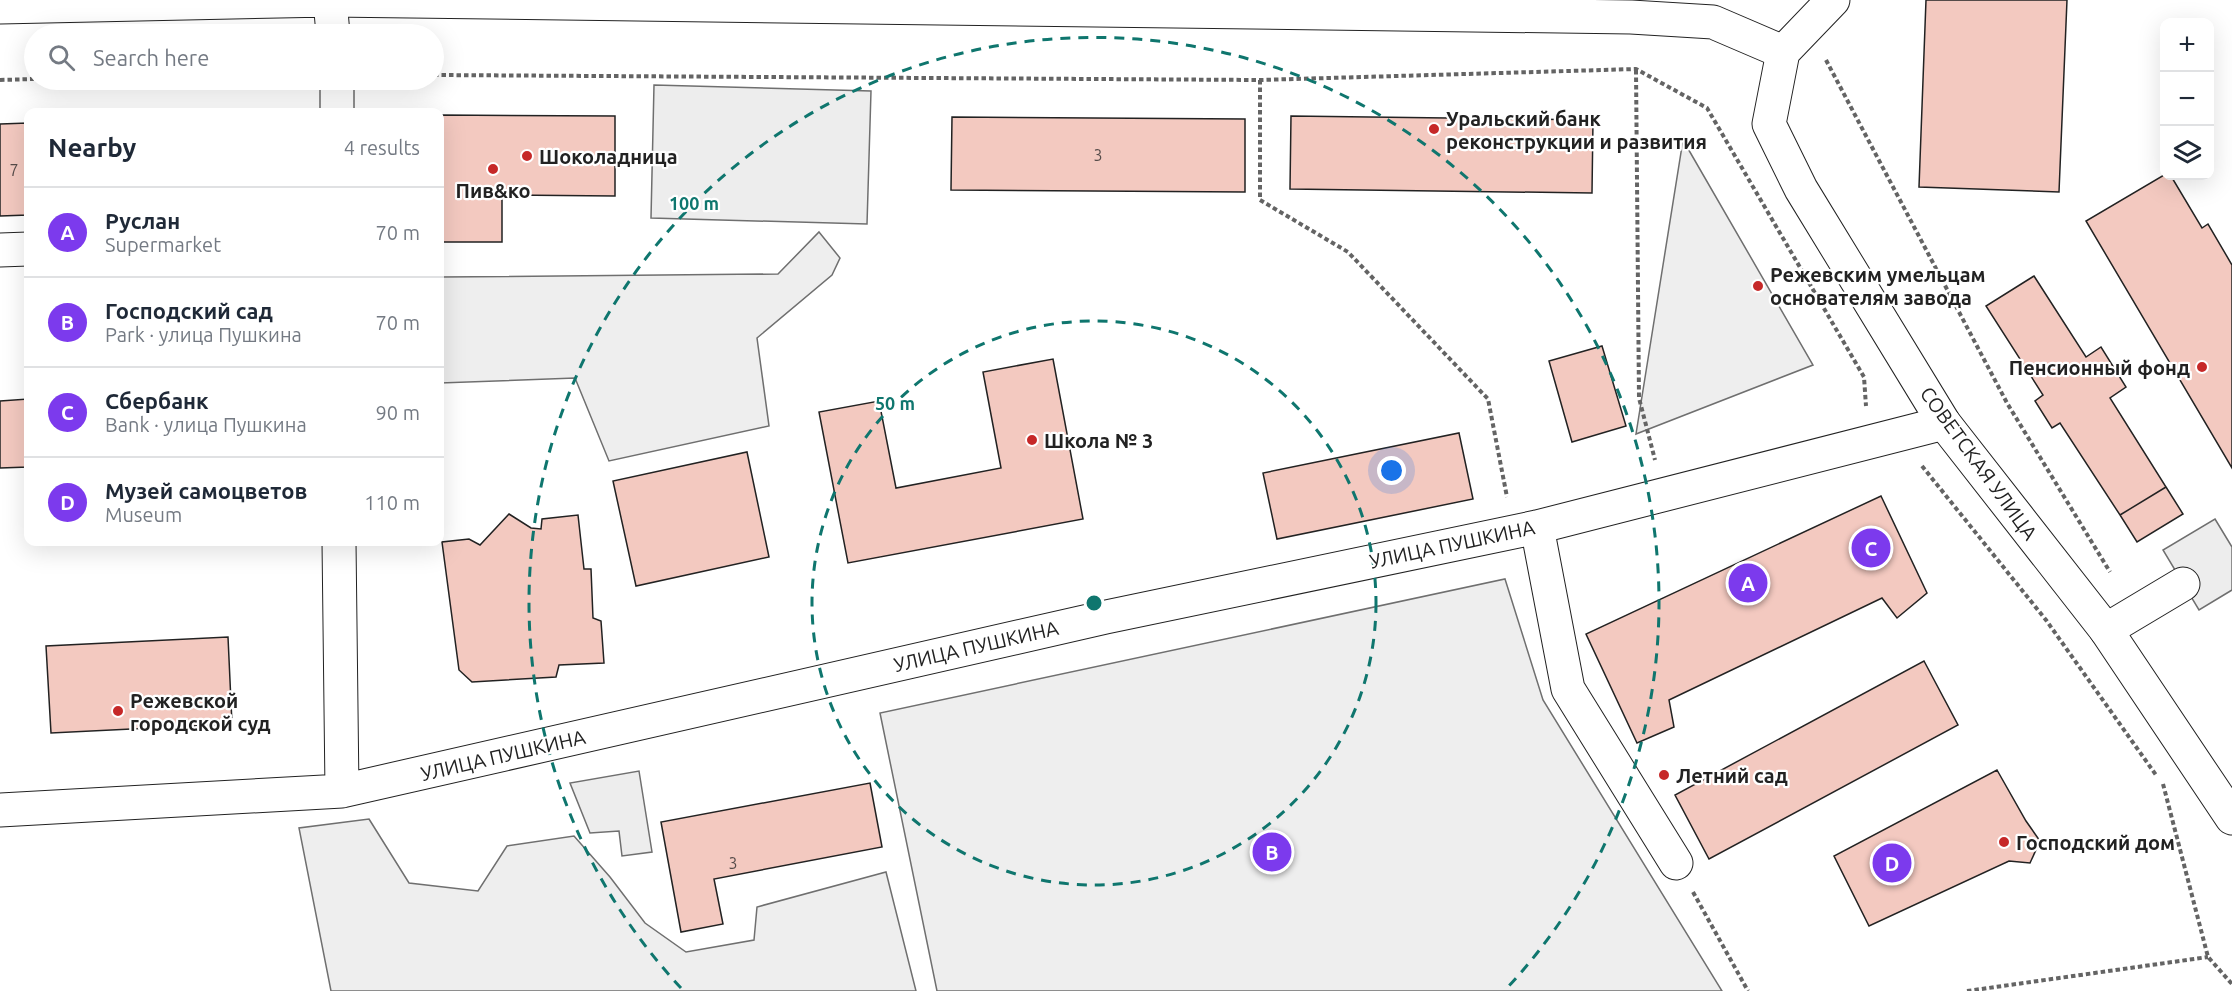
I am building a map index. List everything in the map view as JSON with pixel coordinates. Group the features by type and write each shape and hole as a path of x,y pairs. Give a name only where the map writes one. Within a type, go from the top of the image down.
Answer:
{"street":[{"path":"0,7 330,0 1631,17 1713,21 1783,52 1833,0"},
{"path":"330,0 332,24"},
{"name":"СОВЕТСКАЯ УЛИЦА","path":"1783,52 1769,124 1802,189 1944,423 2106,630 2232,818"},
{"path":"337,90 337,108"},
{"path":"0,250 24,249"},
{"name":"УЛИЦА ПУШКИНА","path":"0,810 342,791 1106,617 1537,527 1944,423"},
{"path":"1537,527 1568,689 1677,863"},
{"path":"339,546 342,791"},
{"path":"2106,630 2183,584"}],"path":[{"path":"1822,52 2007,404 2134,612"},
{"path":"1636,69 1639,398 1656,465"},
{"path":"444,75 1260,80 1636,69 1707,108 1864,377 1867,410 1899,435 2046,620 2164,786 2208,957 2232,984"},
{"path":"0,80 24,79"},
{"path":"1260,80 1260,200 1348,252 1488,399 1508,499"},
{"path":"1677,863 1748,991"},
{"path":"1967,991 2208,957"}],"shaded area":[{"path":"654,85 871,91 867,224 651,218"},
{"path":"1683,140 1813,365 1636,434"},
{"path":"819,232 840,258 832,275 757,338 769,426 609,461 575,378 444,383 444,277 778,274"},
{"path":"2215,519 2232,547 2232,590 2199,610 2163,550"},
{"path":"1505,579 1543,700 1722,991 937,991 880,713"},
{"path":"639,771 652,852 622,856 619,831 590,833 570,783"},
{"path":"369,819 409,883 478,891 507,846 574,836 610,877 645,923 686,952 754,940 757,907 886,872 916,991 331,991 299,828"}],"building":[{"path":"1926,0 2067,0 2059,192 1919,187"},
{"name":"Шоколадница","path":"444,115 615,116 615,196 502,195 502,242 444,242"},
{"path":"1291,116 1593,120 1592,193 1290,189"},
{"path":"952,117 1245,119 1245,192 951,190"},
{"path":"24,123 24,215 0,216 0,124"},
{"name":"Пенсионный фонд","path":"2160,177 2160,180 2173,180 2202,228 2208,224 2232,265 2232,468 2086,221"},
{"path":"2034,276 2086,357 2101,347 2126,387 2110,398 2166,487 2120,515 2060,423 2052,428 2035,401 2043,395 1986,306"},
{"path":"1602,346 1626,426 1572,442 1549,361"},
{"name":"Школа № 3","path":"1053,359 1083,519 848,563 819,412 879,401 896,488 1001,468 983,372"},
{"path":"24,399 24,467 0,468 0,401"},
{"path":"1459,433 1473,499 1277,539 1263,473"},
{"path":"747,452 769,557 636,586 613,481"},
{"path":"2166,487 2183,514 2137,542 2120,515"},
{"path":"1881,496 1927,593 1897,618 1882,598 1669,700 1674,727 1637,743 1586,634"},
{"path":"509,514 531,528 541,529 542,519 578,515 584,569 591,569 593,618 601,621 604,663 559,665 556,677 472,682 459,670 443,546 444,542 469,539 480,545"},
{"path":"228,637 232,724 51,733 46,646"},
{"path":"1924,661 1958,725 1709,859 1675,795"},
{"path":"1997,770 2040,841 2030,863 2009,861 1869,926 1834,856"},
{"path":"870,783 882,847 714,879 723,924 681,932 661,822"}],"place":[{"name":"Уральский банк реконструкции и развития","path":"1434,129"},
{"name":"Шоколадница","path":"527,156"},
{"name":"Пив&ко","path":"493,169"},
{"name":"Режевским умельцам основателям завода","path":"1758,286"},
{"name":"Пенсионный фонд","path":"2202,367"},
{"name":"Школа № 3","path":"1032,440"},
{"name":"Сбербанк","path":"1871,548"},
{"name":"Руслан","path":"1748,583"},
{"name":"Режевской городской суд","path":"118,711"},
{"name":"Летний сад","path":"1664,775"},
{"name":"Господский дом","path":"2004,842"},
{"name":"Господский сад","path":"1272,852"},
{"name":"Музей самоцветов","path":"1892,863"}]}
